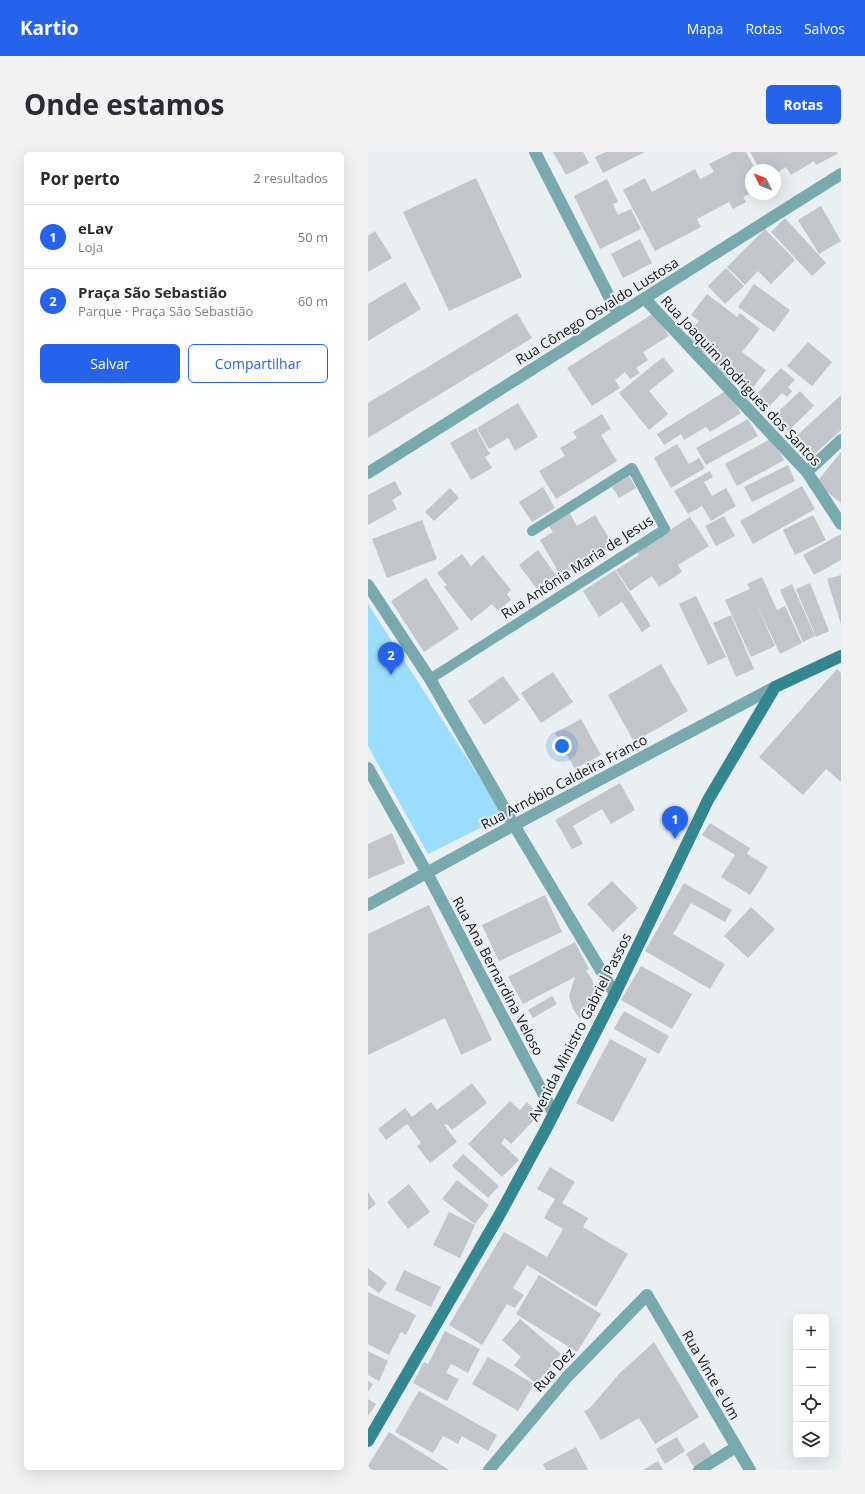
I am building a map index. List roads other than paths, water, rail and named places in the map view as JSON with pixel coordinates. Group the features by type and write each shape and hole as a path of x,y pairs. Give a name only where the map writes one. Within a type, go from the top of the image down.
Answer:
{"main road":[{"path":"775,687 841,656"},
{"name":"Avenida Ministro Gabriel Passos","path":"368,1441 500,1214 554,1114 615,994 708,800 775,687"}],"street":[{"path":"534,152 618,314"},
{"name":"Rua Cônego Osvaldo Lustosa","path":"368,473 841,174"},
{"name":"Rua Joaquim Rodrigues dos Santos","path":"645,299 807,472 841,524"},
{"path":"807,472 841,440"},
{"path":"368,585 430,679 514,825 615,994"},
{"name":"Rua Arnóbio Caldeira Franco","path":"368,905 514,825 775,687"},
{"name":"Rua Ana Bernardina Veloso","path":"368,768 427,874 554,1114"},
{"name":"Rua Vinte e Um","path":"647,1295 750,1470"},
{"name":"Rua Dez","path":"489,1470 567,1377 647,1295"},
{"path":"699,1470 736,1447"}],"lane":[{"name":"Rua Antônia Maria de Jesus","path":"430,679 665,529 632,468 532,532"}],"place":[{"name":"Praça São Sebastião","path":"391,675"},
{"name":"eLav","path":"675,839"}]}
